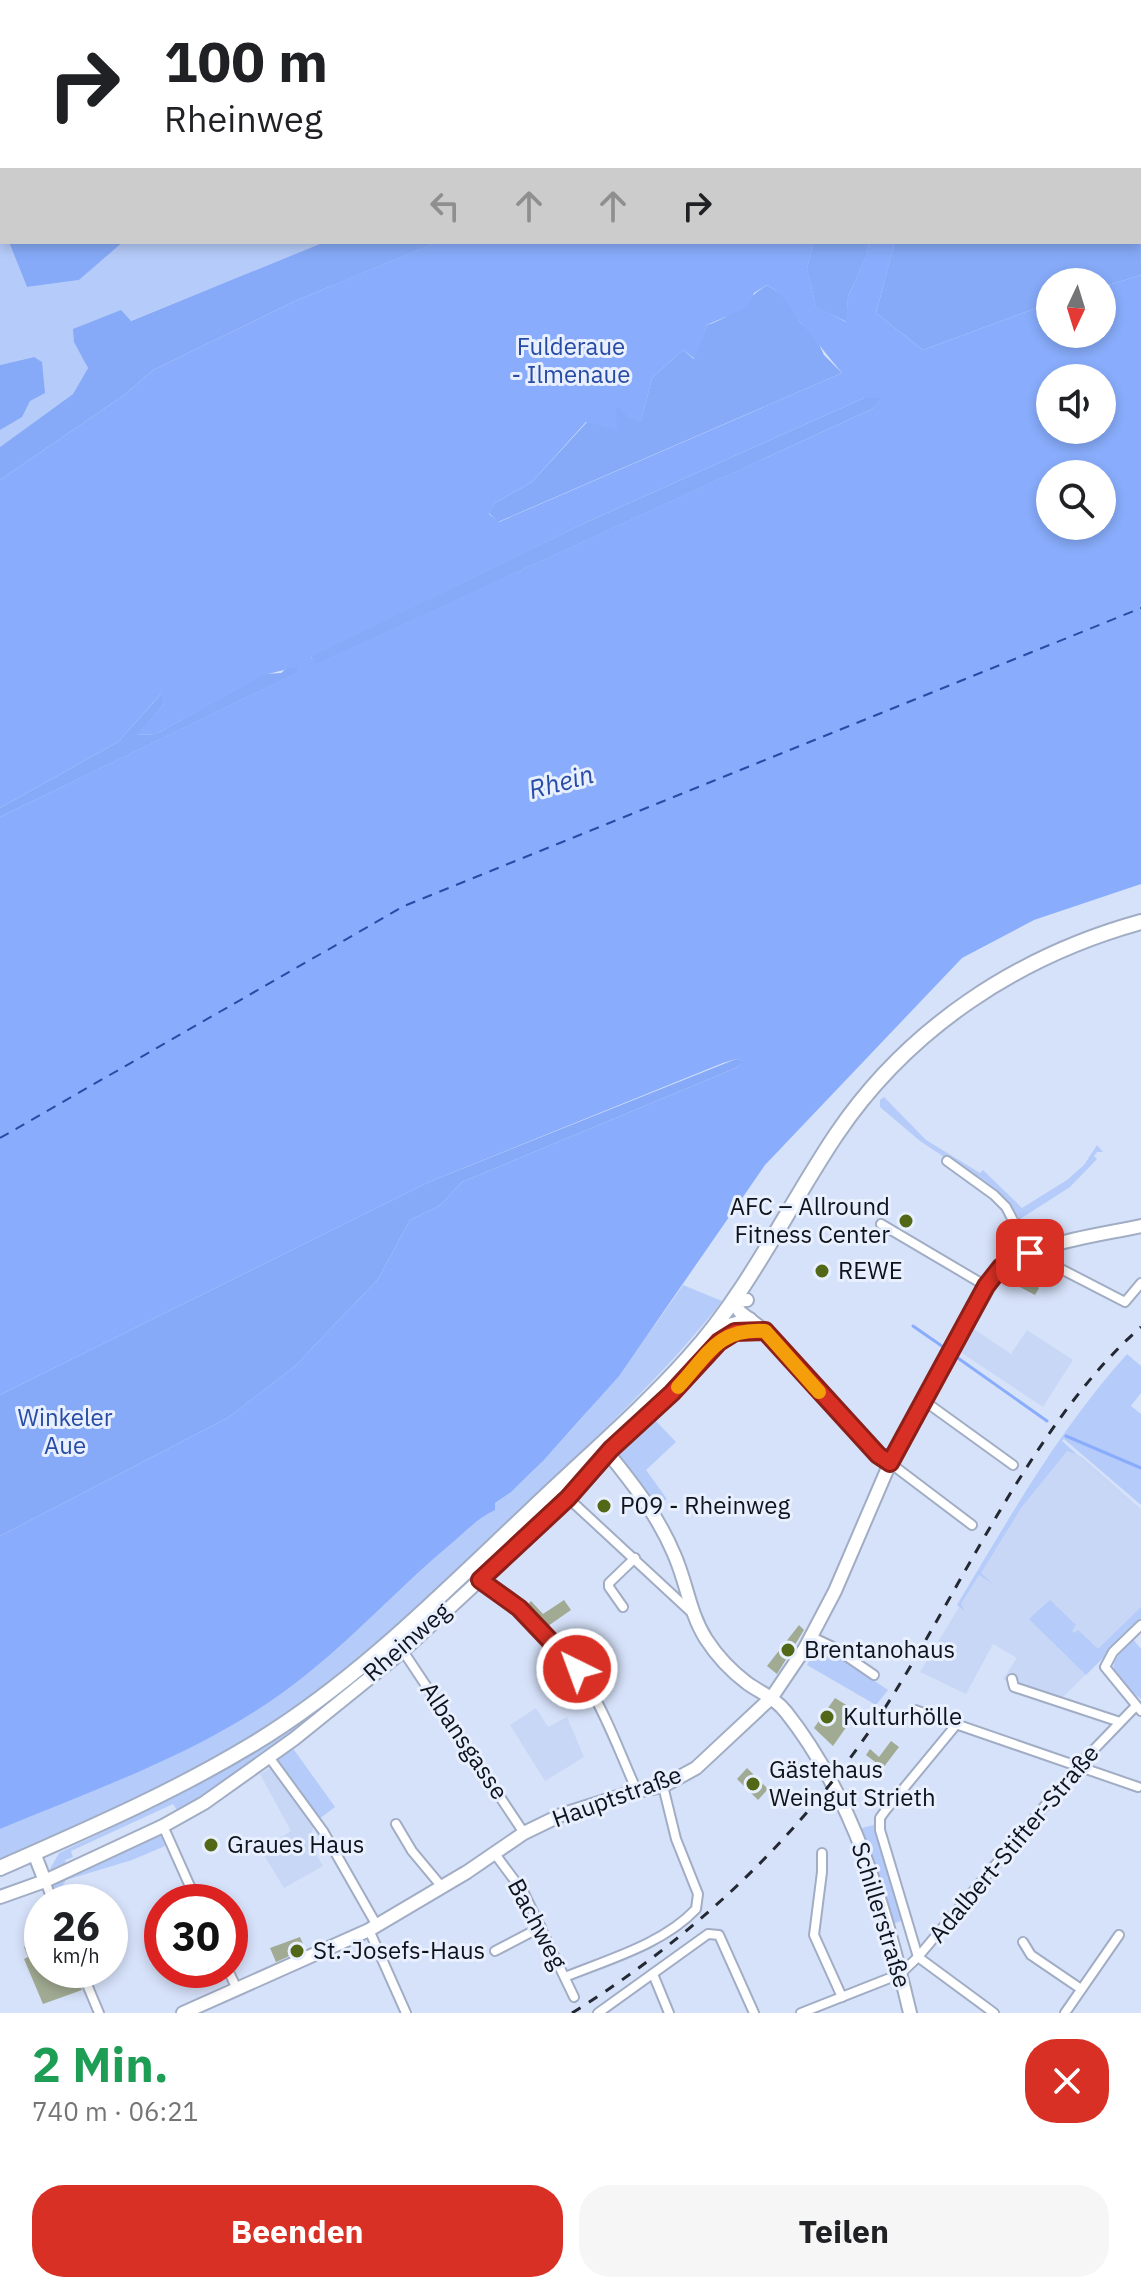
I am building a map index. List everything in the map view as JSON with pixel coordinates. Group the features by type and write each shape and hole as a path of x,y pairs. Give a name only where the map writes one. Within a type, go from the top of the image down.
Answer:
{"main road":[{"path":"0,1868 137,1808 255,1743 356,1670 472,1566 668,1379 740,1300 748,1278 857,1107 928,1033 970,1000 1027,965 1101,934 1141,922"}],"street":[{"path":"947,1161 994,1195 1018,1224 1030,1253 1125,1302 1141,1283"},
{"path":"881,1224 986,1286"},
{"path":"1009,1262 1005,1248 1018,1224"},
{"name":"Hauptstraße","path":"248,1982 373,1927 442,1887 524,1833 561,1815 663,1786 696,1768 772,1697 812,1637 890,1463 986,1286 1009,1262 1030,1253 1141,1226"},
{"path":"740,1300 758,1325 878,1455 972,1525"},
{"path":"712,1330 758,1325"},
{"name":"Rheinweg","path":"0,1897 45,1881 163,1826 204,1803 269,1757 403,1651 461,1593 480,1580 568,1498 608,1453 672,1393 726,1336 758,1325"},
{"path":"923,1400 1013,1465"},
{"name":"Schillerstraße","path":"608,1453 657,1517 683,1577 690,1611 722,1660 750,1685 772,1697 810,1744 844,1804 871,1874 910,2013"},
{"path":"568,1498 690,1611"},
{"path":"623,1607 609,1583 635,1558"},
{"path":"480,1580 519,1608 577,1669 588,1685 637,1791"},
{"name":"Adalbert-Stifter-Straße","path":"801,2013 900,1974 918,1957 1079,1765 1120,1722 1138,1709 1135,1701 1114,1681 1105,1667 1113,1652 1141,1625"},
{"path":"812,1637 833,1647 874,1675"},
{"name":"Albansgasse","path":"403,1651 524,1833"},
{"path":"1012,1679 1014,1687 1120,1722"},
{"path":"915,1710 1138,1787"},
{"path":"956,1725 880,1818 880,1830 918,1957 926,1966 994,2013"},
{"path":"269,1757 323,1831 373,1927 406,2013"},
{"path":"565,1977 663,1933 696,1909 699,1899 676,1839 663,1786"},
{"path":"396,1824 412,1851 442,1887"},
{"path":"163,1826 189,1884"},
{"path":"34,1853 46,1884"},
{"path":"822,1853 814,1935 842,1997"},
{"name":"Bachweg","path":"495,1854 524,1893 574,1997"},
{"path":"495,1951 541,1927"},
{"path":"598,2013 702,1936 719,1935 754,2013"},
{"path":"1065,2013 1119,1935"},
{"path":"1023,1942 1031,1955 1081,1989"},
{"path":"653,1974 669,2013"},
{"path":"89,1988 99,2013"},
{"name":"Hauptstraße","path":"183,2013 234,1988"}],"shaded area":[{"path":"0,244 10,244 27,287 79,280 121,244 1141,244 1141,271 1116,278 1116,268 1036,268 1036,282 217,286 130,321 79,348 88,368 73,394 0,447 0,430 20,415 29,400 33,357 0,365"},
{"path":"884,1097 926,1140 980,1173 983,1170 1022,1208 1067,1180 1084,1165 1097,1145 1103,1152 1097,1152 1094,1156 1097,1159 1070,1187 1020,1219 997,1192 920,1141 880,1107 880,1100"},
{"path":"683,1285 722,1301 701,1328 607,1427 392,1630 301,1703 230,1749 117,1808 0,1859 0,1829 122,1779 201,1742 277,1697 312,1670 434,1559 494,1510 495,1503 538,1466 610,1384"},
{"path":"971,1327 1011,1354 1027,1330 1073,1360 1043,1407 959,1351"},
{"path":"1127,1354 1141,1366 1141,1393 1131,1406 1141,1414 1141,1505 1064,1439 1062,1441 1077,1455 1067,1451 1021,1508 981,1573 993,1584 979,1575 961,1604 965,1611 957,1605 1057,1444"},
{"path":"651,1416 676,1442 646,1470 667,1499 655,1505 614,1450"},
{"path":"1056,1445 1082,1457 1141,1509 1141,1620 1059,1701 1003,1679 1017,1658 993,1644 966,1694 920,1672"},
{"path":"471,1576 473,1579 391,1654 334,1701 244,1767 243,1771 212,1788 179,1813 173,1804 71,1851 73,1857 65,1860 67,1867 62,1870 50,1869 59,1853 173,1796 278,1734 376,1662"},
{"path":"1050,1600 1076,1625 1072,1631 1075,1633 1078,1630 1098,1649 1141,1607 1141,1620 1086,1675 1029,1619"},
{"path":"1133,1639 1141,1649 1141,1699 1122,1683 1114,1670 1117,1657"},
{"path":"819,1644 888,1690 876,1705 807,1665"},
{"path":"536,1708 548,1727 567,1717 584,1757 545,1781 510,1725"},
{"path":"292,1747 335,1807 319,1819 277,1759"},
{"path":"272,1767 314,1824 309,1842 323,1866 284,1888 261,1850 291,1831 260,1774"},
{"path":"874,1825 903,1920 893,1924 862,1828"},
{"path":"161,1835 165,1846 132,1860 66,1880 64,1884 50,1883"}],"green space":[{"path":"10,244 121,244 79,280 27,287"},
{"path":"320,244 432,244 293,302 153,370 124,395 0,480 0,447 73,394 88,368 74,342 73,329 121,310 131,321"},
{"path":"813,244 869,244 848,297 847,322 816,307 807,269"},
{"path":"894,244 1141,244 1141,275 1116,283 1116,268 1036,268 1036,308 923,350 876,313"},
{"path":"767,285 784,296 800,322 815,336 824,355 842,373 498,522 489,513 495,503 532,482 587,422 615,404 641,421 652,378 683,350 694,359 707,325 732,312"},
{"path":"34,357 42,362 45,393 30,401 22,417 0,430 0,365"},
{"path":"864,398 882,398 872,409 315,665 311,656 587,522"},
{"path":"288,667 297,667 299,672 0,817 0,808 118,742 162,693 164,704 137,735 156,734 264,674 281,673"},
{"name":"Winkeler Aue","path":"736,1059 744,1061 738,1067 462,1182 439,1206 410,1220 378,1279 295,1366 229,1417 0,1536 0,1395 429,1182"}],"water":[{"name":"Rhein","path":"432,244 813,244 807,269 816,306 846,322 848,297 869,244 894,244 876,313 923,350 1036,308 1036,348 1116,348 1116,283 1141,275 1141,884 1034,920 962,958 765,1165 619,1376 543,1461 495,1503 495,1510 434,1558 312,1670 277,1697 202,1742 0,1829 0,1536 229,1417 295,1366 378,1279 410,1220 439,1206 462,1182 738,1067 743,1061 736,1059 723,1063 429,1182 0,1395 0,817 298,672 296,667 264,675 156,734 136,735 164,704 161,694 118,742 0,808 0,480 124,395 153,370 293,302","holes":["767,285 780,294 842,373 499,522 489,514 495,503 532,482 586,422 617,430 616,405 629,418 641,422 652,378 683,350 695,359 707,325 748,307 754,293","864,398 881,398 872,409 316,664 311,657 587,522"]}],"building":[{"path":"1030,1262 1038,1265 1036,1269 1040,1271 1033,1284 1039,1288 1035,1295 1014,1284 1023,1267 1026,1269"},
{"path":"564,1600 571,1610 548,1626 526,1606 531,1601 543,1614"},
{"name":"Brentanohaus","path":"799,1625 804,1630 777,1674 767,1666"},
{"path":"835,1698 848,1706 854,1716 833,1746 814,1728"},
{"path":"891,1741 899,1747 883,1768 866,1755 870,1749 879,1757"},
{"name":"Gästehaus Weingut Strieth","path":"747,1768 768,1789 758,1800 737,1779"},
{"name":"St.-Josefs-Haus","path":"300,1937 305,1949 276,1962 270,1948"},
{"path":"36,1988 82,1990 43,2004"}],"waterway":[{"path":"913,1326 949,1351"},
{"path":"955,1356 1047,1421"},
{"path":"1066,1436 1141,1468"}],"ferry route":[{"path":"0,1138 404,906 1141,608"}],"railway":[{"path":"572,2013 621,1981 712,1909 794,1827 831,1783 898,1687 1039,1449 1105,1363 1141,1327"}],"slow traffic":[{"path":"678,1387 726,1336 748,1330 765,1331 819,1392"}],"place":[{"name":"AFC – Allround Fitness Center","path":"906,1221"},
{"name":"REWE","path":"822,1271"},
{"name":"P09 - Rheinweg","path":"604,1506"},
{"name":"Brentanohaus","path":"788,1650"},
{"name":"Kulturhölle","path":"827,1717"},
{"name":"Gästehaus Weingut Strieth","path":"753,1784"},
{"name":"Graues Haus","path":"211,1845"},
{"name":"St.-Josefs-Haus","path":"297,1951"}],"route":[{"path":"577,1669 519,1608 480,1580 568,1498 611,1449 672,1393 719,1342 743,1330 765,1331 824,1398 878,1455 890,1463 986,1286 1001,1267 1030,1253"}],"park label":[{"name":"Fulderaue - Ilmenaue","path":"571,361"}]}
